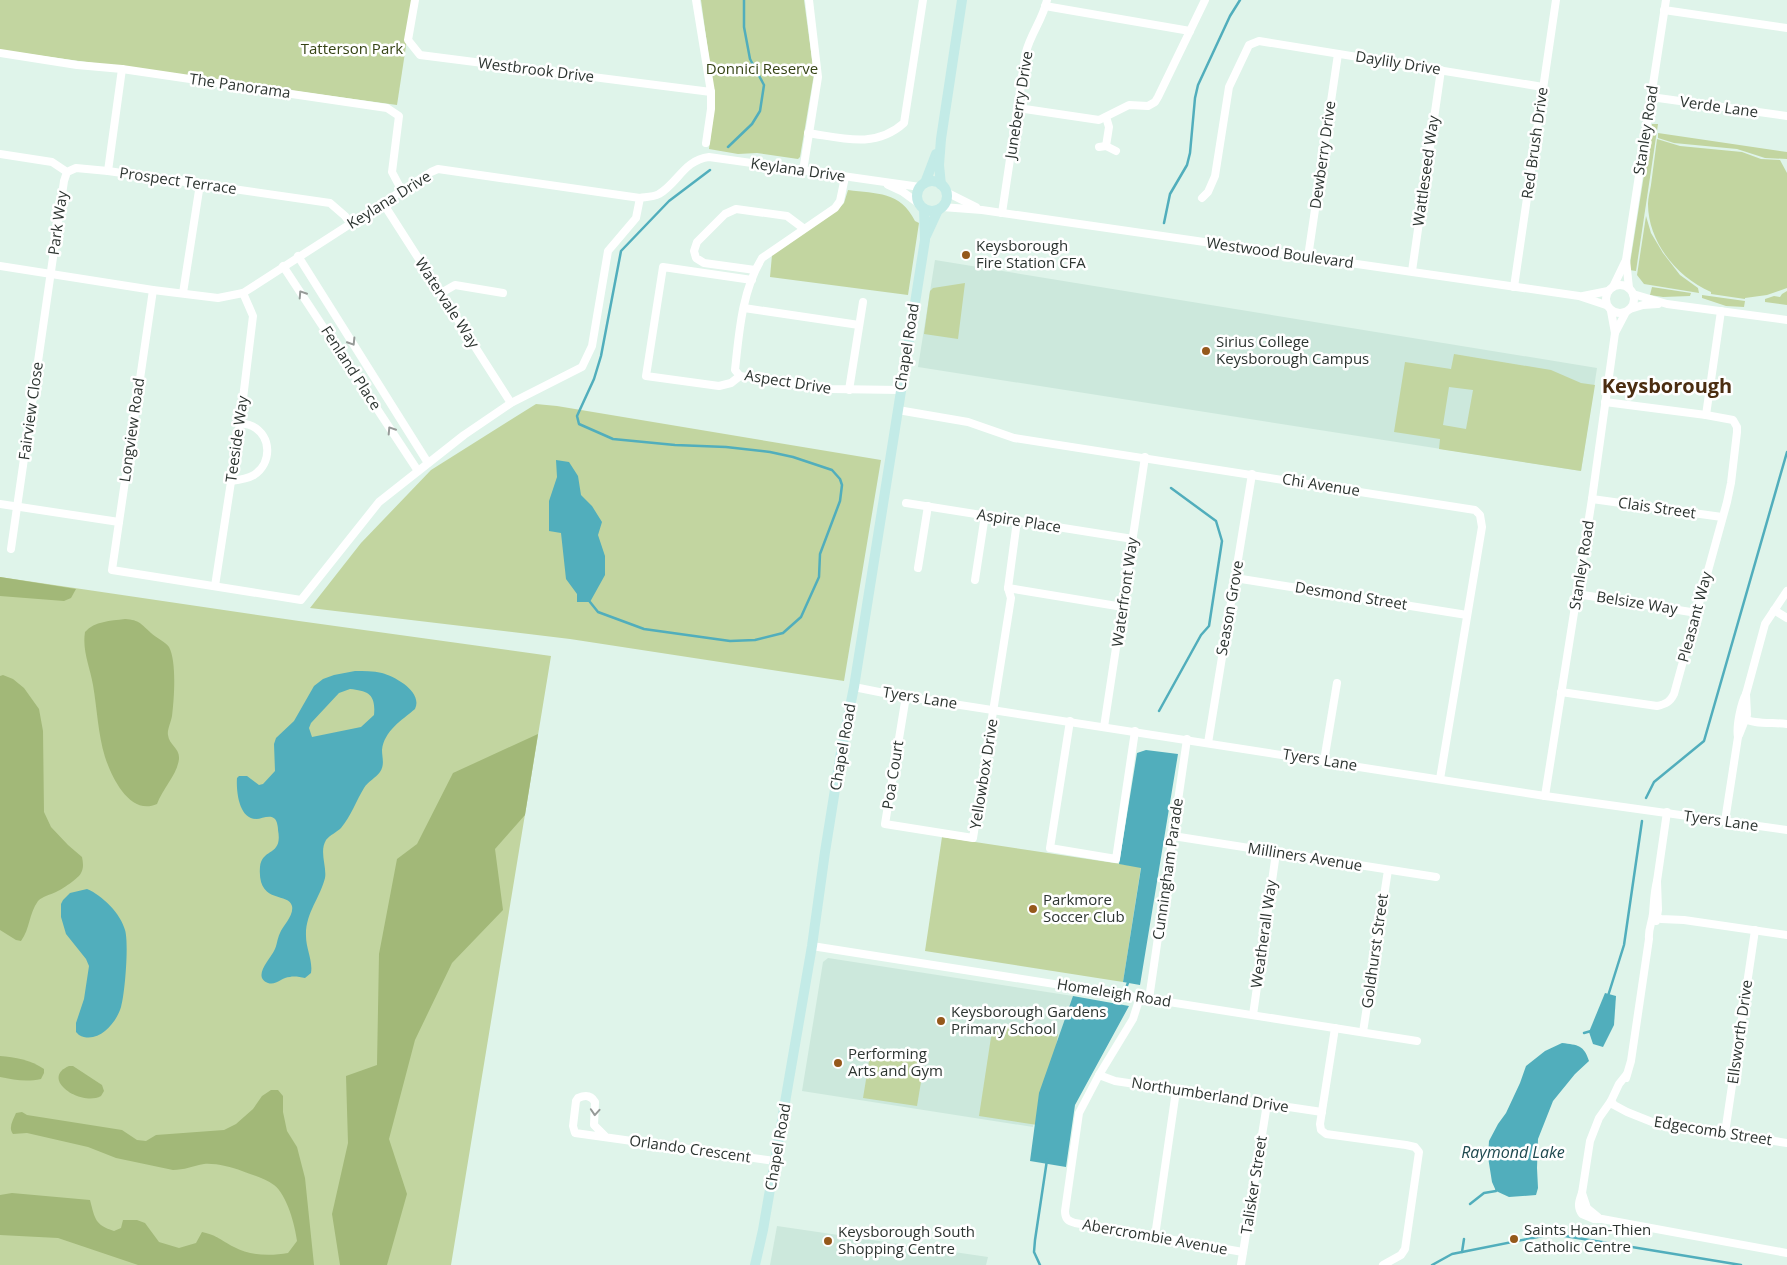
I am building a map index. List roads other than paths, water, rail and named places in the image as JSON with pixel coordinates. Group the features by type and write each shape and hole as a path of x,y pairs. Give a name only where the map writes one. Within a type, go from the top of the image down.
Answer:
{"main road":[{"path":"941,139 916,195 921,206 933,211 940,209 946,200 939,165 941,139 962,0"},
{"path":"922,185 933,181 944,188"},
{"name":"Chapel Road","path":"755,1265 759,1254 812,946 829,828 854,687 898,410 924,240 921,206"},
{"name":"Chapel Road","path":"924,240 940,209"},
{"name":"Chapel Road","path":"759,1254 761,1265"}],"street":[{"name":"Westbrook Drive","path":"415,0 408,40 420,55 711,92"},
{"path":"696,0 711,92 711,109 706,143"},
{"path":"803,171 818,76 809,0"},
{"path":"808,133 854,141 870,140 897,129 904,123 924,0"},
{"path":"1018,108 1094,120 1106,117 1129,105 1148,106 1155,102 1205,0"},
{"name":"Red Brush Drive","path":"1514,287 1556,0"},
{"name":"Stanley Road","path":"1631,291 1626,260 1666,0"},
{"path":"1046,3 1190,31"},
{"name":"Juneberry Drive","path":"1002,213 1029,42 1046,3"},
{"path":"1664,10 1787,28"},
{"name":"Daylily Drive","path":"1202,198 1208,192 1215,176 1229,87 1247,48 1254,42 1259,41 1543,87"},
{"name":"The Panorama","path":"0,53 387,108 399,116 392,172 402,191"},
{"name":"Dewberry Drive","path":"1308,257 1338,54"},
{"path":"108,170 122,69"},
{"name":"Wattleseed Way","path":"1412,272 1441,70"},
{"name":"Verde Lane","path":"1651,97 1787,116"},
{"path":"1106,117 1109,127 1102,147 1116,152"},
{"path":"0,154 52,162 67,172"},
{"name":"Keylana Drive","path":"0,266 153,290 218,298 243,293 298,256 438,169 640,198 660,193 689,166 702,158 922,185"},
{"name":"Prospect Terrace","path":"67,172 76,168 108,170 330,203 351,224"},
{"name":"Park Way","path":"51,274 64,181 67,172"},
{"name":"Aspect Drive","path":"846,177 840,201 834,208 762,258 755,270 744,308 735,370 740,376 831,389 901,390"},
{"name":"Keylana Drive","path":"871,180 903,192 921,206"},
{"path":"183,293 200,184"},
{"name":"Westwood Boulevard","path":"944,188 958,199 982,210"},
{"path":"216,586 301,600 379,502 464,435 511,403 582,367 592,346 608,251 636,218 640,198"},
{"name":"Watervale Way","path":"383,203 511,403"},
{"path":"755,270 704,263 696,258 694,251 697,242 725,214 736,209 787,216 803,228"},
{"name":"Westwood Boulevard","path":"940,209 982,210 1578,296 1592,295 1611,289"},
{"name":"Fenland Place","path":"298,256 428,463"},
{"name":"Stanley Road","path":"1611,289 1626,260"},
{"name":"Fenland Place","path":"283,266 418,471"},
{"path":"740,376 731,383 719,386 646,376 664,267 752,280"},
{"name":"Fairview Close","path":"11,549 51,274"},
{"path":"441,293 455,285 503,293"},
{"path":"1667,304 1631,291 1621,285 1611,289 1605,300 1609,308 1618,314 1648,304 1667,304 1787,320"},
{"name":"Longview Road","path":"153,290 112,570 216,586"},
{"path":"1628,311 1634,302 1631,291"},
{"name":"Teeside Way","path":"216,586 240,423 253,316 243,293"},
{"name":"Westwood Boulevard","path":"1578,296 1609,308"},
{"path":"849,390 863,302"},
{"path":"744,308 859,325"},
{"name":"Stanley Road","path":"1609,308 1615,334"},
{"path":"1605,402 1706,415 1720,310"},
{"name":"Stanley Road","path":"1545,796 1592,499 1615,334 1628,311"},
{"name":"Chi Avenue","path":"898,410 968,422 1014,438 1475,510 1480,515 1482,527 1440,779"},
{"name":"Pleasant Way","path":"1561,692 1657,706 1664,705 1671,700 1697,613 1731,483 1737,439 1735,423 1728,418 1706,415"},
{"path":"231,481 248,478 256,474 266,461 268,450 264,439 257,429 240,423"},
{"name":"Waterfront Way","path":"1104,727 1145,457"},
{"name":"Season Grove","path":"1208,742 1252,474"},
{"name":"Clais Street","path":"1592,499 1722,517"},
{"name":"Aspire Place","path":"906,503 1133,539"},
{"path":"0,504 119,522"},
{"path":"918,568 928,506"},
{"path":"975,580 985,516"},
{"name":"Yellowbox Drive","path":"973,838 1011,598 1008,588 1017,521"},
{"name":"Desmond Street","path":"1235,578 1467,615"},
{"path":"1008,588 1123,607"},
{"path":"1744,718 1742,701 1746,694 1765,624 1787,590"},
{"name":"Belsize Way","path":"1577,594 1697,613"},
{"path":"1774,610 1787,618"},
{"path":"1324,761 1337,683"},
{"name":"Tyers Lane","path":"854,687 1545,796 1787,830"},
{"name":"Poa Court","path":"906,696 885,824 973,838"},
{"path":"1744,718 1787,724"},
{"path":"1725,821 1738,737 1738,724 1744,718"},
{"path":"1070,721 1050,848 1116,859 1135,732"},
{"name":"Cunningham Parade","path":"1149,999 1187,739"},
{"path":"1667,812 1658,881 1653,894 1656,916 1648,927 1649,938 1631,1061 1627,1074 1619,1084 1614,1103 1603,1111 1590,1141 1582,1193 1589,1212 1602,1219 1787,1253"},
{"name":"Milliners Avenue","path":"1173,836 1436,877"},
{"name":"Weatherall Way","path":"1252,1015 1276,853"},
{"name":"Goldhurst Street","path":"1364,1032 1388,870"},
{"path":"1656,916 1672,920 1684,920 1787,935"},
{"name":"Ellsworth Drive","path":"1724,1133 1755,930"},
{"name":"Homeleigh Road","path":"812,946 1416,1041"},
{"name":"Abercrombie Avenue","path":"1140,997 1133,1019 1080,1113 1065,1211 1066,1217 1068,1221 1075,1223 1243,1252"},
{"path":"1335,1028 1320,1124 1321,1130 1326,1134 1406,1145 1414,1147 1419,1152 1405,1249 1400,1255 1383,1265"},
{"name":"Northumberland Drive","path":"1100,1075 1115,1081 1322,1112"},
{"path":"1155,1236 1176,1091"},
{"name":"Orlando Crescent","path":"606,1137 594,1125 594,1099 587,1096 578,1098 573,1126 575,1133 775,1161"},
{"name":"Edgecomb Street","path":"1614,1103 1640,1118 1652,1122 1787,1143"},
{"name":"Talisker Street","path":"1241,1265 1267,1104"}],"water":[{"path":"556,460 569,462 578,476 581,495 592,506 602,522 598,535 605,556 605,575 590,602 577,602 577,594 566,579 561,533 549,531 549,501 557,477"},
{"path":"355,671 372,671 394,678 412,691 416,703 415,709 394,726 386,737 382,750 382,769 361,793 348,819 341,828 326,840 324,845 325,878 310,913 306,928 311,973 305,978 284,978 271,984 264,980 262,972 275,949 281,930 290,917 292,906 290,902 274,896 263,887 260,879 260,867 264,857 278,844 278,827 275,819 271,817 256,819 250,818 246,814 238,797 237,778 239,776 247,776 259,785 263,784 275,771 274,744 276,738 294,721 314,686 323,679","holes":["350,689 366,693 372,698 374,702 374,715 361,727 312,737 309,728 311,723 339,693"]},
{"path":"1146,750 1178,754 1140,985 1123,982 1141,868 1119,864 1137,753"},
{"path":"87,889 105,900 123,924 127,957 121,1007 110,1026 99,1035 92,1037 79,1035 76,1032 76,1023 84,999 89,966 86,959 66,934 61,917 61,904 63,900 70,893"},
{"path":"1605,993 1616,996 1614,1025 1603,1047 1593,1044 1589,1032"},
{"path":"1073,996 1129,1006 1075,1105 1066,1167 1030,1161 1039,1093"},
{"name":"Raymond Lake","path":"1562,1043 1580,1047 1585,1052 1589,1061 1575,1074 1553,1101 1538,1139 1538,1188 1536,1195 1509,1197 1496,1191 1492,1182 1488,1157 1489,1141 1506,1113 1526,1066 1545,1051"}],"waterway":[{"path":"728,147 752,124 760,111 764,85 750,59 744,27 744,0"},
{"path":"1164,223 1170,194 1187,165 1190,153 1198,85 1230,16 1240,0"},
{"path":"590,602 598,612 644,629 730,641 755,640 783,633 801,617 819,577 820,554 840,501 842,485 840,479 832,470 793,457 770,452 613,439 579,424 577,416 594,379 601,356 621,251 669,201 710,170"},
{"path":"1646,798 1654,782 1704,741 1787,452"},
{"path":"1159,711 1201,635 1209,626 1222,541 1216,521 1171,488"},
{"path":"1608,996 1624,945 1642,821"},
{"path":"1126,988 1129,980"},
{"path":"1584,1033 1591,1031"},
{"path":"1040,1265 1034,1252 1047,1160"},
{"path":"1470,1204 1484,1193 1496,1191 1497,1189"},
{"path":"1432,1265 1452,1254 1553,1234 1741,1265"},
{"path":"1462,1252 1464,1239"}],"place":[{"name":"Keysborough Fire Station CFA","path":"966,255"},
{"name":"Sirius College Keysborough Campus","path":"1206,351"},
{"name":"Parkmore Soccer Club","path":"1033,909"},
{"name":"Keysborough Gardens Primary School","path":"941,1021"},
{"name":"Performing Arts and Gym","path":"838,1063"},
{"name":"Saints Hoan-Thien Catholic Centre","path":"1514,1239"},
{"name":"Keysborough South Shopping Centre","path":"828,1241"}],"district":[{"name":"Keysborough","path":"1667,386"}],"park label":[{"name":"Tatterson Park","path":"352,49"},
{"name":"Donnici Reserve","path":"762,69"}]}
